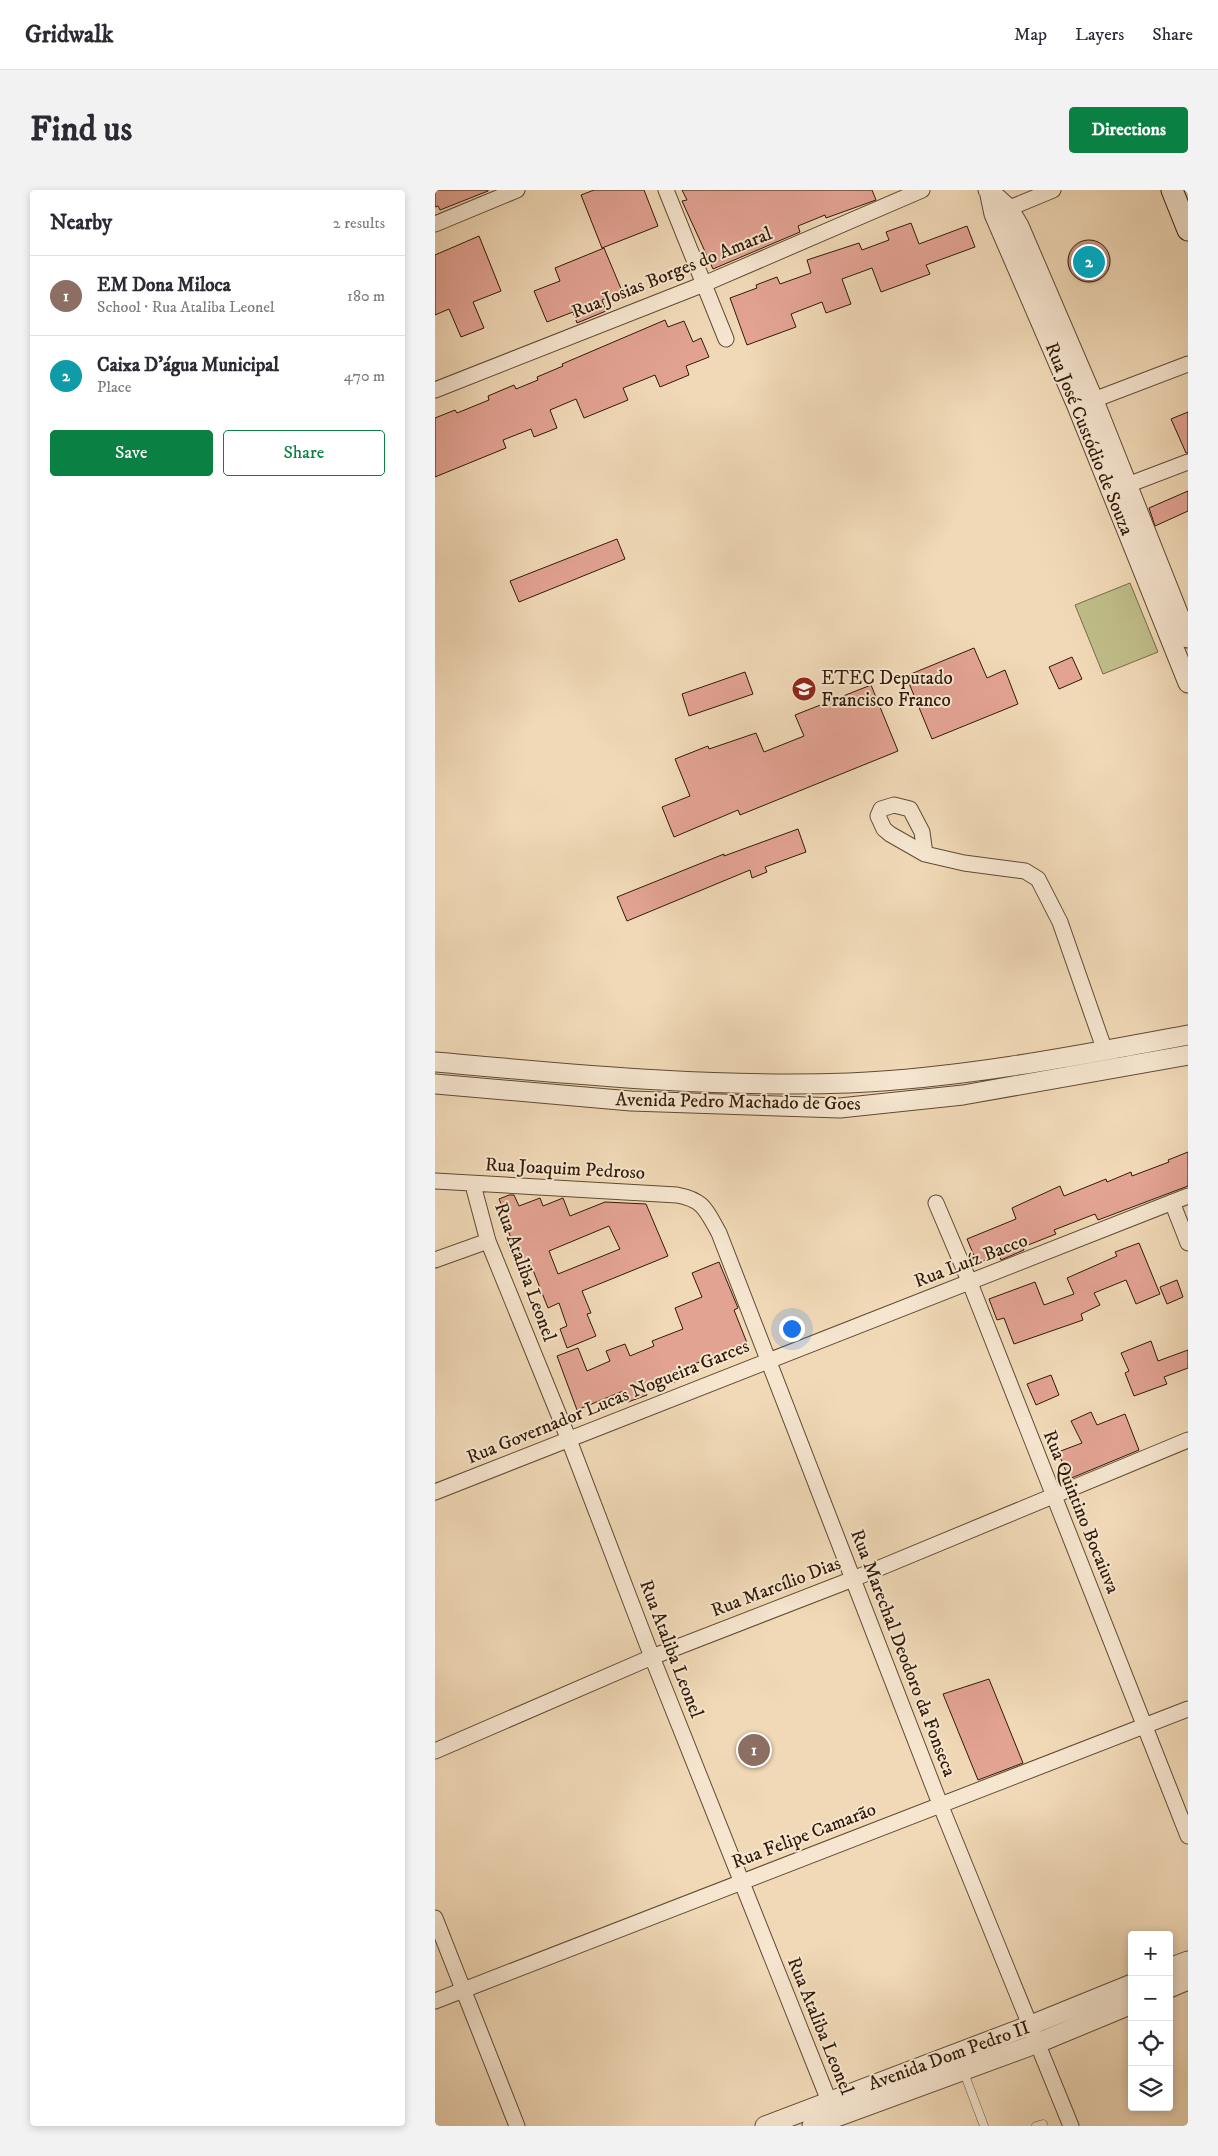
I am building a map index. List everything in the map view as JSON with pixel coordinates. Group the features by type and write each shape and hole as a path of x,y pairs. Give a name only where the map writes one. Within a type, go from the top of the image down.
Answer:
{"main road":[{"path":"1172,190 1188,230"}],"street":[{"path":"435,224 517,190"},
{"path":"666,190 726,339"},
{"name":"Rua Josias Borges do Amaral","path":"435,390 704,284 922,190"},
{"path":"1001,212 1053,190"},
{"name":"Rua José Custódio de Souza","path":"989,192 1001,212 1086,404 1118,489 1188,638"},
{"path":"1086,404 1188,364"},
{"path":"1118,489 1188,462"},
{"name":"Rua José Custódio de Souza","path":"1175,609 1188,683"},
{"path":"925,854 965,863 1025,871 1038,879 1061,922 1105,1051"},
{"name":"Avenida Pedro Machado de Goes","path":"435,1062 647,1078 849,1083 951,1074 1105,1051 1188,1035"},
{"name":"Avenida Pedro Machado de Goes","path":"435,1084 631,1101 840,1108 963,1095 1188,1055"},
{"name":"Rua Joaquim Pedroso","path":"435,1181 473,1185 677,1195 692,1198"},
{"name":"Rua Ataliba Leonel","path":"473,1185 488,1241 569,1440 652,1657 834,2115"},
{"name":"Rua Luíz Bacco","path":"769,1361 1188,1196"},
{"name":"Rua Marechal Deodoro da Fonseca","path":"692,1198 700,1202 707,1210 719,1233 940,1804 1071,2126"},
{"path":"1172,1202 1188,1243"},
{"name":"Rua Quintino Bocaiuva","path":"936,1203 970,1283 1053,1498 1188,1836"},
{"path":"435,1260 488,1241"},
{"name":"Rua Governador Lucas Nogueira Garces","path":"435,1492 769,1361"},
{"name":"Rua Marcílio Dias","path":"435,1751 652,1657 853,1579 1053,1498 1188,1440"},
{"name":"Rua Felipe Camarão","path":"435,2001 1188,1709"},
{"path":"435,1918 517,2126"},
{"path":"1173,1966 1188,1960"},
{"path":"1173,1986 1188,1980"},
{"name":"Avenida Dom Pedro II","path":"813,2126 1031,2025 1128,1986"},
{"name":"Avenida Dom Pedro II","path":"765,2126 834,2115 963,2070 1128,2006"}],"lane":[{"path":"963,2070 984,2126"}],"shaded area":[{"path":"1130,583 1158,652 1103,674 1075,605"}],"building":[{"path":"435,190 488,191 440,210 438,206 435,207"},
{"path":"594,190 644,190 658,226 602,248 581,195"},
{"path":"682,190 872,190 876,200 826,218 825,215 798,226 800,232 713,269 682,201 687,200"},
{"path":"911,223 919,244 967,226 975,247 926,265 930,274 881,292 872,268 842,279 851,304 826,313 822,302 791,314 796,327 747,345 730,298 757,288 756,285 777,277 780,284 811,273 807,260 859,243 862,250 889,240 886,232"},
{"path":"479,236 501,291 473,302 484,328 461,337 449,309 435,315 435,255"},
{"path":"1089,240 1104,246 1110,261 1104,276 1089,282 1074,276 1068,261 1074,246"},
{"path":"604,248 622,291 602,300 606,311 577,323 573,312 547,322 534,291 560,281 555,268"},
{"path":"665,320 668,327 684,321 693,342 701,338 709,357 686,366 689,375 660,387 655,375 623,388 628,400 584,418 576,399 550,410 557,428 534,437 531,429 503,440 506,448 435,477 435,418 455,410 457,413 489,400 488,396 514,385 516,389 538,380 537,377 563,366 562,364"},
{"path":"1188,412 1188,453 1186,453 1171,419"},
{"path":"1188,491 1188,511 1155,526 1149,508"},
{"path":"617,539 625,559 519,602 510,581"},
{"path":"974,648 987,678 1005,670 1018,704 932,739 906,676"},
{"path":"1072,657 1082,679 1059,689 1049,667"},
{"path":"745,672 753,694 689,716 682,694"},
{"path":"871,685 898,751 740,815 738,810 674,837 662,807 690,796 675,759 708,746 709,749 756,733 764,752 804,736 795,715"},
{"path":"798,829 806,852 765,867 767,872 752,878 750,870 627,921 617,897 724,854 724,856"},
{"path":"1188,1152 1188,1186 1098,1220 1095,1214 1054,1230 1056,1234 1023,1247 1024,1250 1001,1260 999,1255 977,1263 967,1239 1016,1219 1012,1208 1060,1186 1064,1196 1106,1179 1107,1182 1131,1172 1132,1176 1169,1162 1168,1160"},
{"path":"514,1195 519,1206 540,1198 543,1206 563,1198 570,1216 605,1202 646,1204 668,1256 582,1291 591,1313 587,1314 596,1336 567,1348 560,1329 567,1326 559,1303 548,1308 529,1260 516,1265 507,1243 512,1241 505,1222 508,1221 499,1199","holes":["609,1226 620,1249 558,1274 549,1251"]},
{"path":"1139,1243 1160,1294 1136,1304 1126,1280 1094,1293 1100,1305 1081,1314 1083,1320 1014,1344 1004,1318 997,1320 989,1299 1035,1282 1044,1305 1074,1294 1067,1278 1117,1256 1115,1252"},
{"path":"719,1262 738,1308 734,1310 747,1343 682,1369 686,1377 670,1384 667,1377 643,1387 647,1395 628,1402 623,1391 577,1410 557,1356 578,1348 587,1371 610,1361 606,1351 625,1344 630,1356 654,1346 652,1341 683,1329 675,1308 702,1297 692,1273"},
{"path":"1177,1280 1183,1297 1167,1304 1160,1287"},
{"path":"1151,1341 1158,1361 1188,1350 1188,1368 1164,1377 1167,1384 1134,1396 1125,1373 1129,1371 1121,1353"},
{"path":"1051,1375 1059,1395 1036,1405 1027,1384"},
{"path":"1091,1412 1097,1425 1125,1414 1139,1450 1069,1479 1058,1452 1082,1443 1071,1421"},
{"path":"989,1679 1023,1763 978,1780 943,1694"}],"place":[{"name":"Caixa D'água Municipal","path":"1089,262"},
{"name":"ETEC Deputado Francisco Franco","path":"804,689"},
{"name":"EM Dona Miloca","path":"754,1750"}]}
